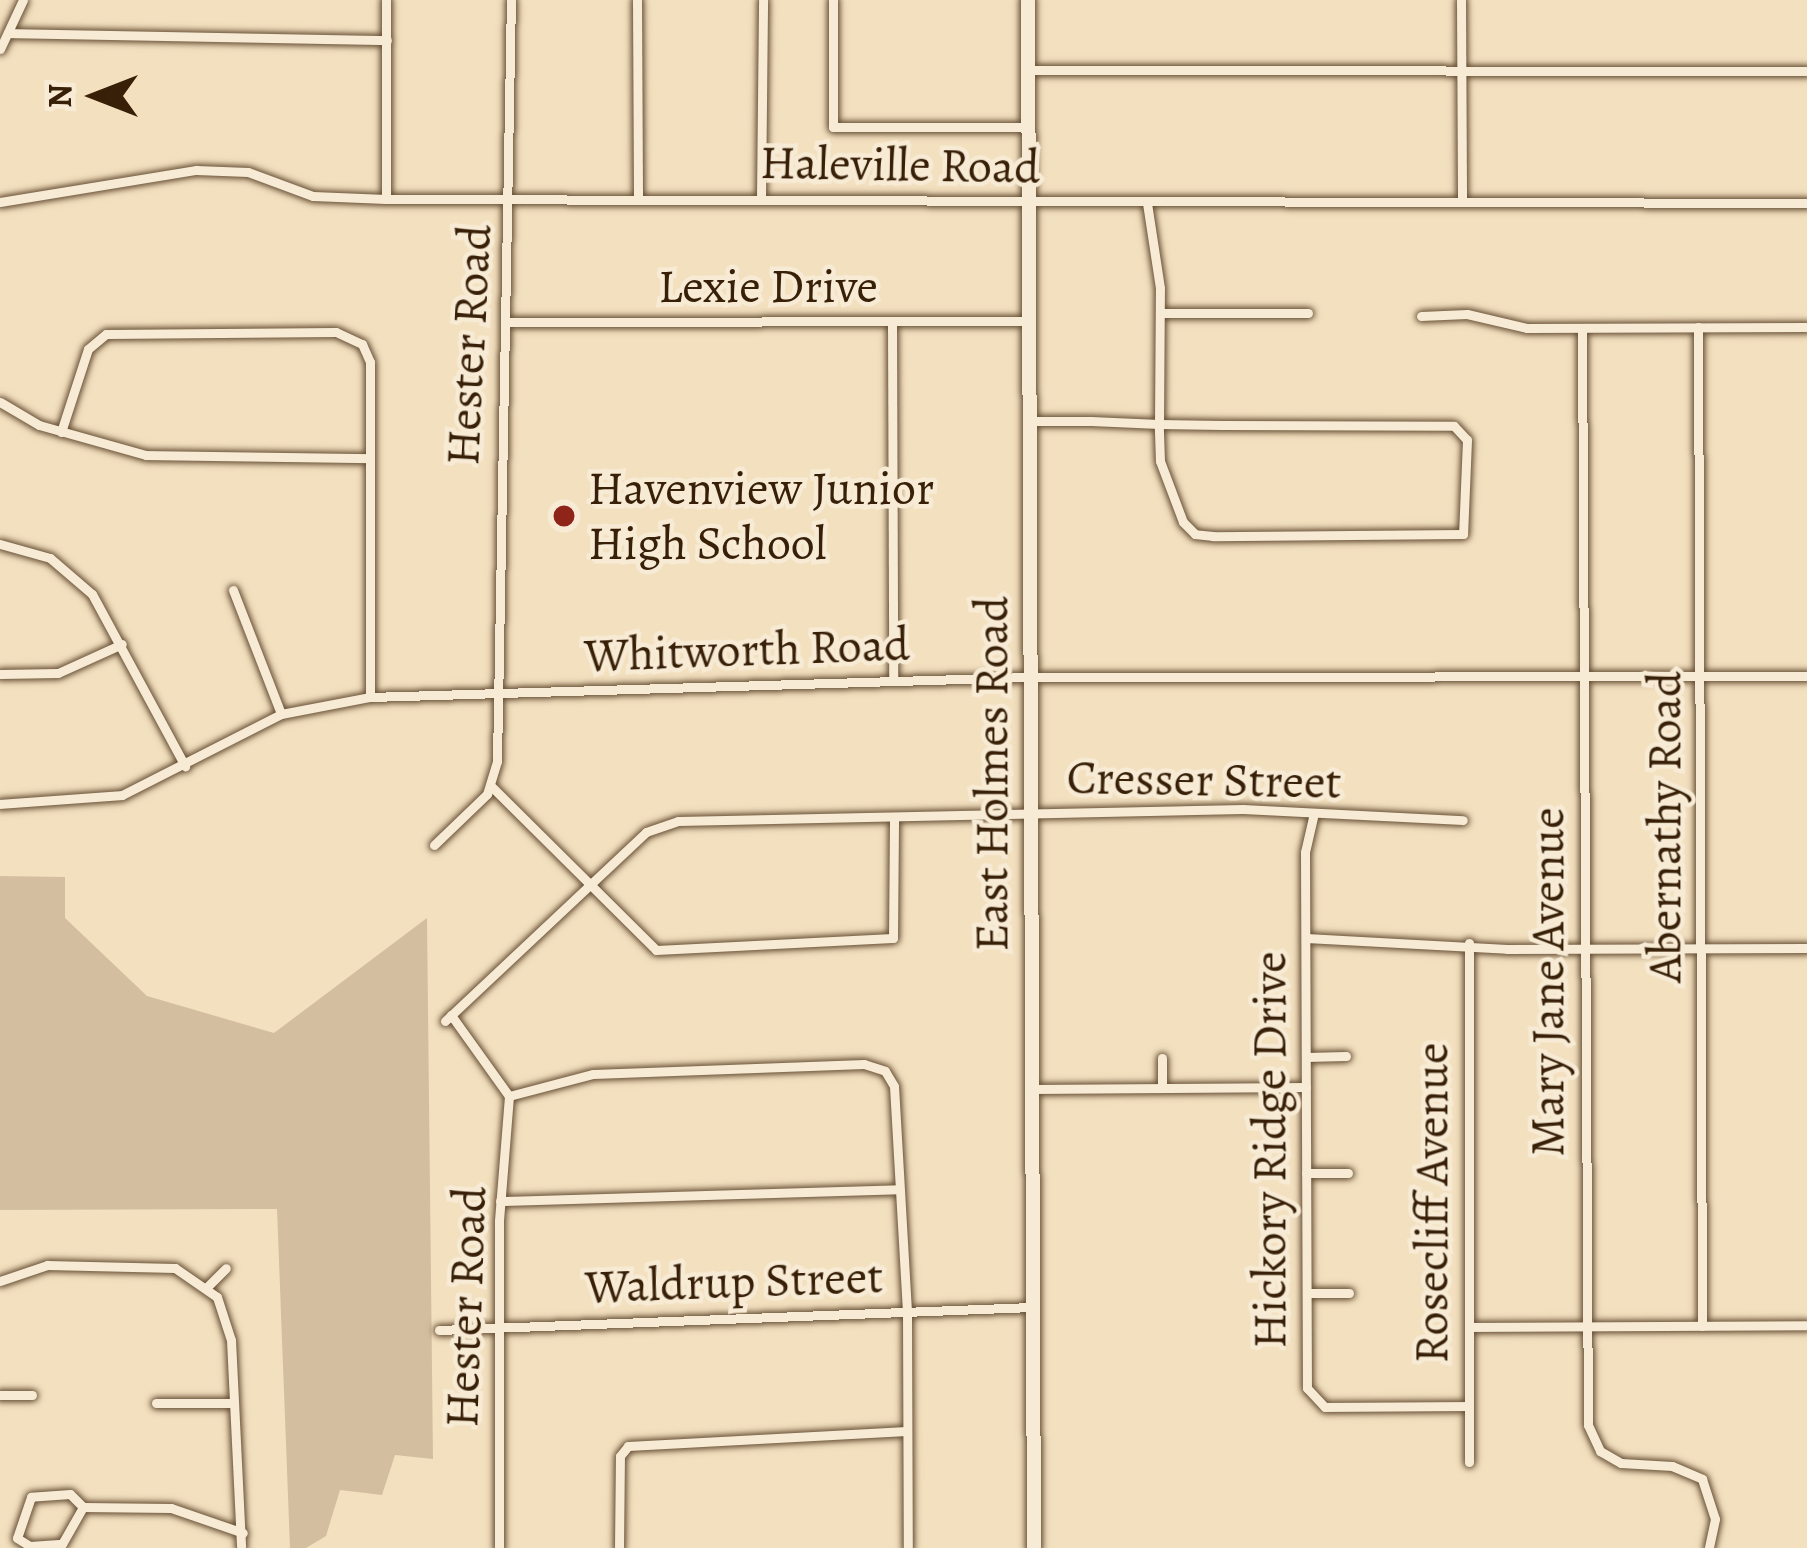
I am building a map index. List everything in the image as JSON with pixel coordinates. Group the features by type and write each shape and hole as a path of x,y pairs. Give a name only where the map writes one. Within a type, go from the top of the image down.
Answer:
{"main road":[{"name":"East Holmes Road","path":"1028,0 1034,1548"}],"street":[{"path":"0,49 23,0"},
{"path":"386,0 386,199"},
{"name":"Hester Road","path":"492,787 499,380 512,200 511,0"},
{"path":"638,0 638,200"},
{"path":"761,199 763,0"},
{"path":"833,0 833,127 1029,127"},
{"path":"1461,0 1462,202"},
{"path":"8,33 387,40"},
{"path":"1028,70 1807,71"},
{"name":"Haleville Road","path":"0,202 196,170 248,172 314,196 386,199 1807,203"},
{"path":"1029,421 1159,424 1450,426 1464,432 1467,516 1457,540 1195,534 1162,470 1159,424 1160,313 1147,203"},
{"path":"1160,313 1307,313"},
{"path":"1421,316 1467,314 1508,327 1807,327"},
{"name":"Lexie Drive","path":"506,322 1029,321"},
{"path":"892,323 893,680"},
{"name":"Abernathy Road","path":"1698,327 1702,1326"},
{"name":"Mary Jane Avenue","path":"1582,328 1586,1326 1591,1437 1621,1463 1698,1475 1715,1519 1709,1548"},
{"path":"62,432 88,349 106,334 336,332 362,344 370,362 370,698"},
{"path":"0,402 62,432 146,455 370,458"},
{"path":"0,544 76,574 122,644 185,766"},
{"path":"233,590 281,713"},
{"path":"0,674 58,673 122,644"},
{"name":"Whitworth Road","path":"0,804 122,795 281,713 370,698 1030,677 1807,676"},
{"path":"434,845 492,787 656,950 893,938 894,820"},
{"name":"Cresser Street","path":"508,1096 448,1018 594,886 646,832 678,821 894,820 1031,812 1314,813 1463,820"},
{"name":"Hickory Ridge Drive","path":"1314,813 1306,938 1307,1294 1313,1400 1325,1407 1468,1406"},
{"path":"1306,938 1584,948 1807,948"},
{"name":"Rosecliff Avenue","path":"1468,1462 1469,943"},
{"path":"1306,1058 1346,1056"},
{"path":"1162,1058 1162,1088"},
{"path":"508,1096 593,1074 864,1064 885,1071 894,1086 896,1189 907,1313 908,1548"},
{"path":"1032,1089 1306,1087"},
{"name":"Hester Road","path":"499,1548 500,1201 508,1096"},
{"path":"1306,1173 1348,1173"},
{"path":"500,1201 896,1189"},
{"path":"1,1280 47,1265 175,1268 206,1288 228,1320 241,1548"},
{"path":"206,1288 226,1268"},
{"path":"1307,1294 1349,1293"},
{"name":"Waldrup Street","path":"439,1330 1032,1307"},
{"path":"1468,1327 1807,1325"},
{"path":"0,1395 32,1395"},
{"path":"156,1402 231,1403"},
{"path":"619,1548 620,1456 628,1446 907,1431"},
{"path":"83,1507 62,1544 30,1546 16,1538 31,1497 70,1494 83,1507 171,1508 243,1533"}],"shaded area":[{"path":"0,876 65,877 65,918 147,996 274,1033 427,918 433,1459 395,1455 382,1495 340,1490 326,1536 306,1548 290,1548 277,1209 0,1210"}],"place":[{"name":"Havenview Junior High School","path":"564,516"}]}
